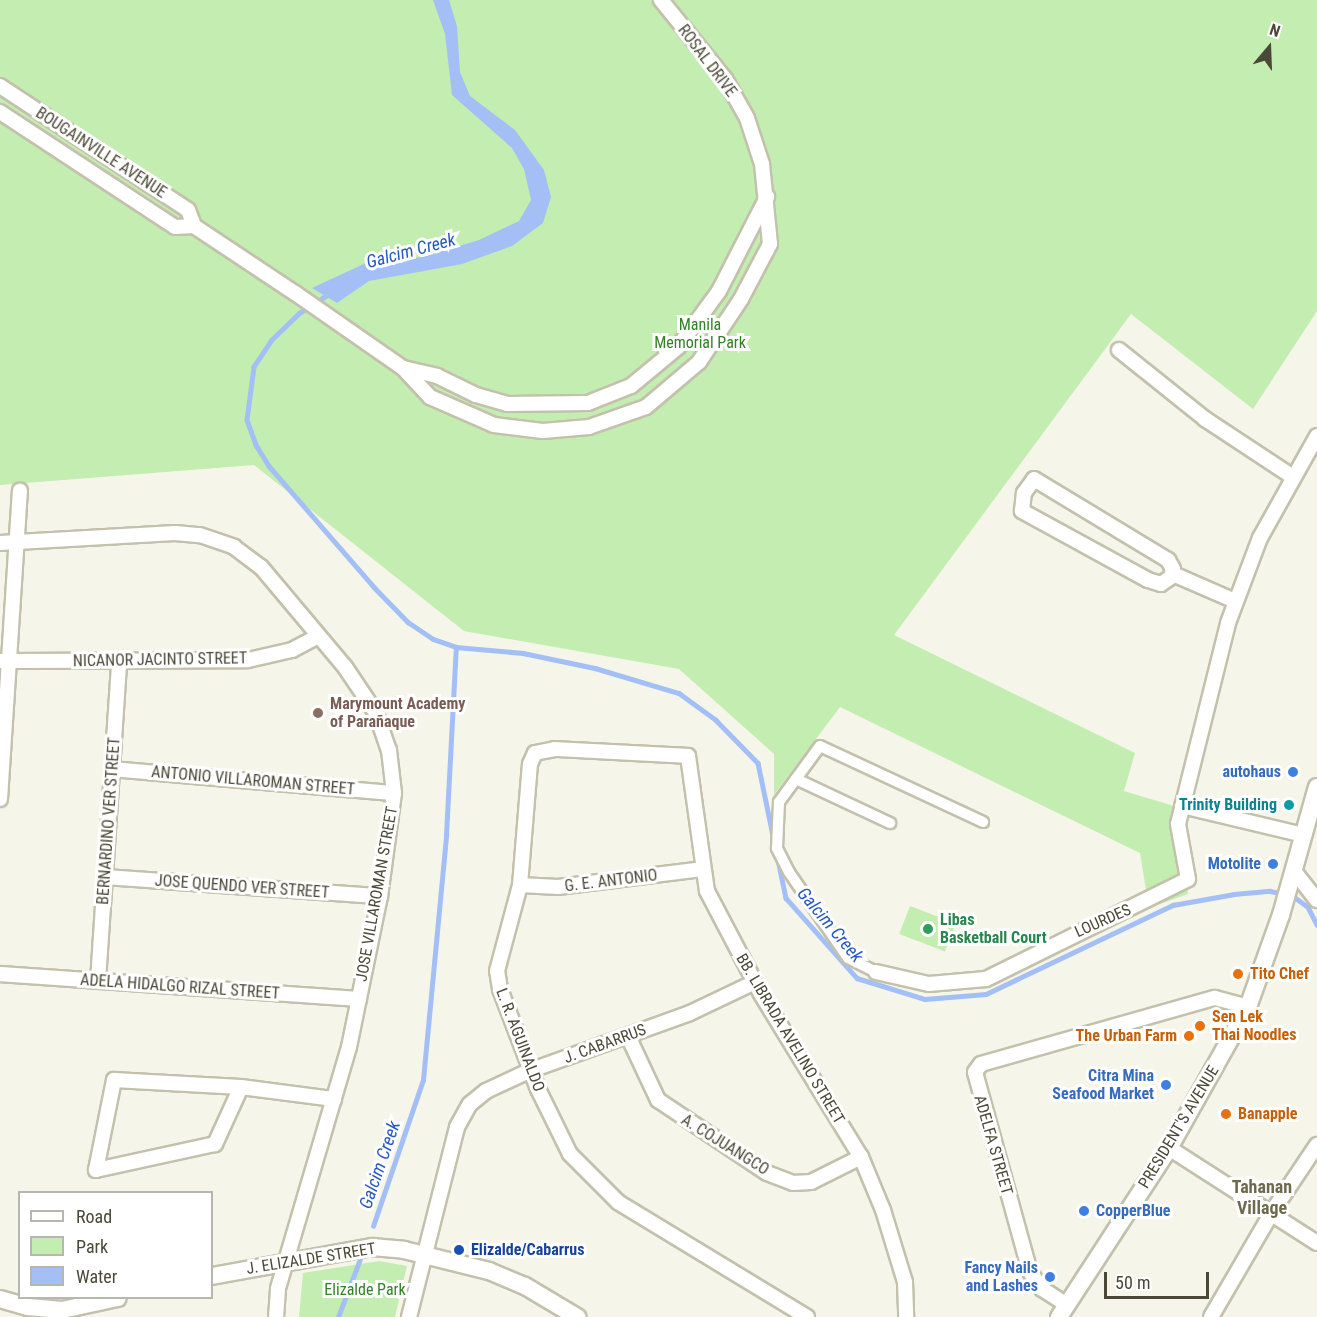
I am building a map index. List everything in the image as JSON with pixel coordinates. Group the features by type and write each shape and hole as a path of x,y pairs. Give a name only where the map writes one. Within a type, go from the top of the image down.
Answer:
{"street":[{"name":"ROSAL DRIVE","path":"403,368 430,397 477,420 543,431 589,427 646,407 699,362 766,256 770,230 768,195 747,118 725,79 661,0"},
{"name":"BOUGAINVILLE AVENUE","path":"0,86 188,210 194,226 338,321 403,368"},
{"name":"BOUGAINVILLE AVENUE","path":"0,112 175,227 194,226"},
{"path":"403,368 437,376 476,395 507,404 588,403 631,386 678,347 719,291 768,195"},
{"path":"1119,350 1205,419 1293,477"},
{"name":"LOURDES","path":"876,972 929,984 972,983 1188,879 1178,824 1235,601 1260,538 1317,436"},
{"path":"1173,574 1160,584 1122,567 1022,511 1024,492 1034,479 1040,479 1168,560 1173,574 1235,601"},
{"path":"0,799 5,661 20,491"},
{"name":"JOSE VILLAROMAN STREET","path":"0,543 175,533 217,541 234,547 261,567 316,637 345,667 376,713 389,750 394,793 380,896 359,999 334,1099 278,1289 276,1317"},
{"name":"NICANOR JACINTO STREET","path":"5,661 248,660 292,650 316,637"},
{"name":"BERNARDINO VER STREET","path":"98,981 119,661"},
{"path":"876,972 848,958 821,924 777,848 779,802 820,746 983,822"},
{"name":"L. R. AGUINALDO","path":"688,756 555,748 535,753 530,764 520,885 497,971 500,989 529,1071 570,1154 588,1176 648,1222 807,1317"},
{"name":"BB. LIBRADA AVELINO STREET","path":"688,756 702,869 707,891 755,982 861,1157 883,1210 906,1282 906,1317"},
{"name":"ANTONIO VILLAROMAN STREET","path":"112,769 394,793"},
{"path":"796,779 890,822"},
{"name":"PRESIDENT'S AVENUE","path":"1063,1311 1168,1148 1248,1007 1281,915 1317,790"},
{"path":"1182,806 1304,836"},
{"name":"G. E. ANTONIO","path":"520,885 558,887 702,869"},
{"name":"JOSE QUENDO VER STREET","path":"105,877 380,896"},
{"path":"1292,878 1317,900"},
{"name":"ADELA HIDALGO RIZAL STREET","path":"0,974 359,999"},
{"name":"J. CABARRUS","path":"409,1317 457,1127 466,1112 486,1091 529,1071 690,1013 755,982"},
{"name":"ADELFA STREET","path":"1063,1311 1030,1272 975,1072 981,1064 1215,998 1248,1007"},
{"name":"A. COJUANGCO","path":"628,1036 658,1100 767,1173 793,1182 811,1182 861,1157"},
{"path":"241,1087 215,1144 96,1170 114,1080 241,1087 334,1099"},
{"path":"1212,1317 1272,1212 1317,1145"},
{"path":"1168,1148 1272,1212 1317,1243"},
{"name":"J. ELIZALDE STREET","path":"213,1276 286,1260 372,1247 426,1254 489,1271 525,1286 577,1317"},
{"path":"0,1299 28,1307 62,1310 113,1299"}],"green space":[{"name":"Manila Memorial Park","path":"0,0 1317,0 1317,311 1253,409 1131,314 894,635 1135,753 1124,791 1174,806 1188,894 1149,908 1140,853 840,707 774,795 774,754 679,669 464,631 254,465 0,485"},
{"name":"Libas Basketball Court","path":"910,906 956,924 945,952 899,934"},
{"name":"Elizalde Park","path":"379,1261 407,1266 395,1317 299,1317 303,1273"}],"water":[{"path":"433,0 449,0 457,26 460,72 470,96 515,130 544,170 551,197 543,223 512,246 462,264 369,281 337,303 312,288 366,263 423,257 479,240 519,221 531,200 524,169 512,148 452,95 445,34"}],"waterway":[{"name":"Galcim Creek","path":"331,293 300,313 272,340 254,367 247,420 256,445 269,466 374,587 408,622 433,639 456,647 523,653 595,668 679,693 716,720 758,763 786,898 857,978 925,999 986,994 1173,905 1234,894 1270,891 1293,896 1308,907 1317,925"},
{"name":"Galcim Creek","path":"373,1226 423,1080 446,835 456,647"},
{"name":"Galcim Creek","path":"338,1317 360,1259"}],"place":[{"name":"Marymount Academy of Parañaque","path":"318,713"},
{"name":"autohaus","path":"1293,772"},
{"name":"Trinity Building","path":"1289,805"},
{"name":"Motolite","path":"1273,864"},
{"name":"Libas Basketball Court","path":"928,929"},
{"name":"Tito Chef","path":"1238,974"},
{"name":"Sen Lek Thai Noodles","path":"1200,1026"},
{"name":"The Urban Farm","path":"1189,1036"},
{"name":"Citra Mina Seafood Market","path":"1166,1085"},
{"name":"Banapple","path":"1226,1114"},
{"name":"CopperBlue","path":"1084,1211"},
{"name":"Elizalde/Cabarrus","path":"459,1250"},
{"name":"Fancy Nails and Lashes","path":"1050,1277"}],"district":[{"name":"Tahanan Village","path":"1262,1198"}]}
